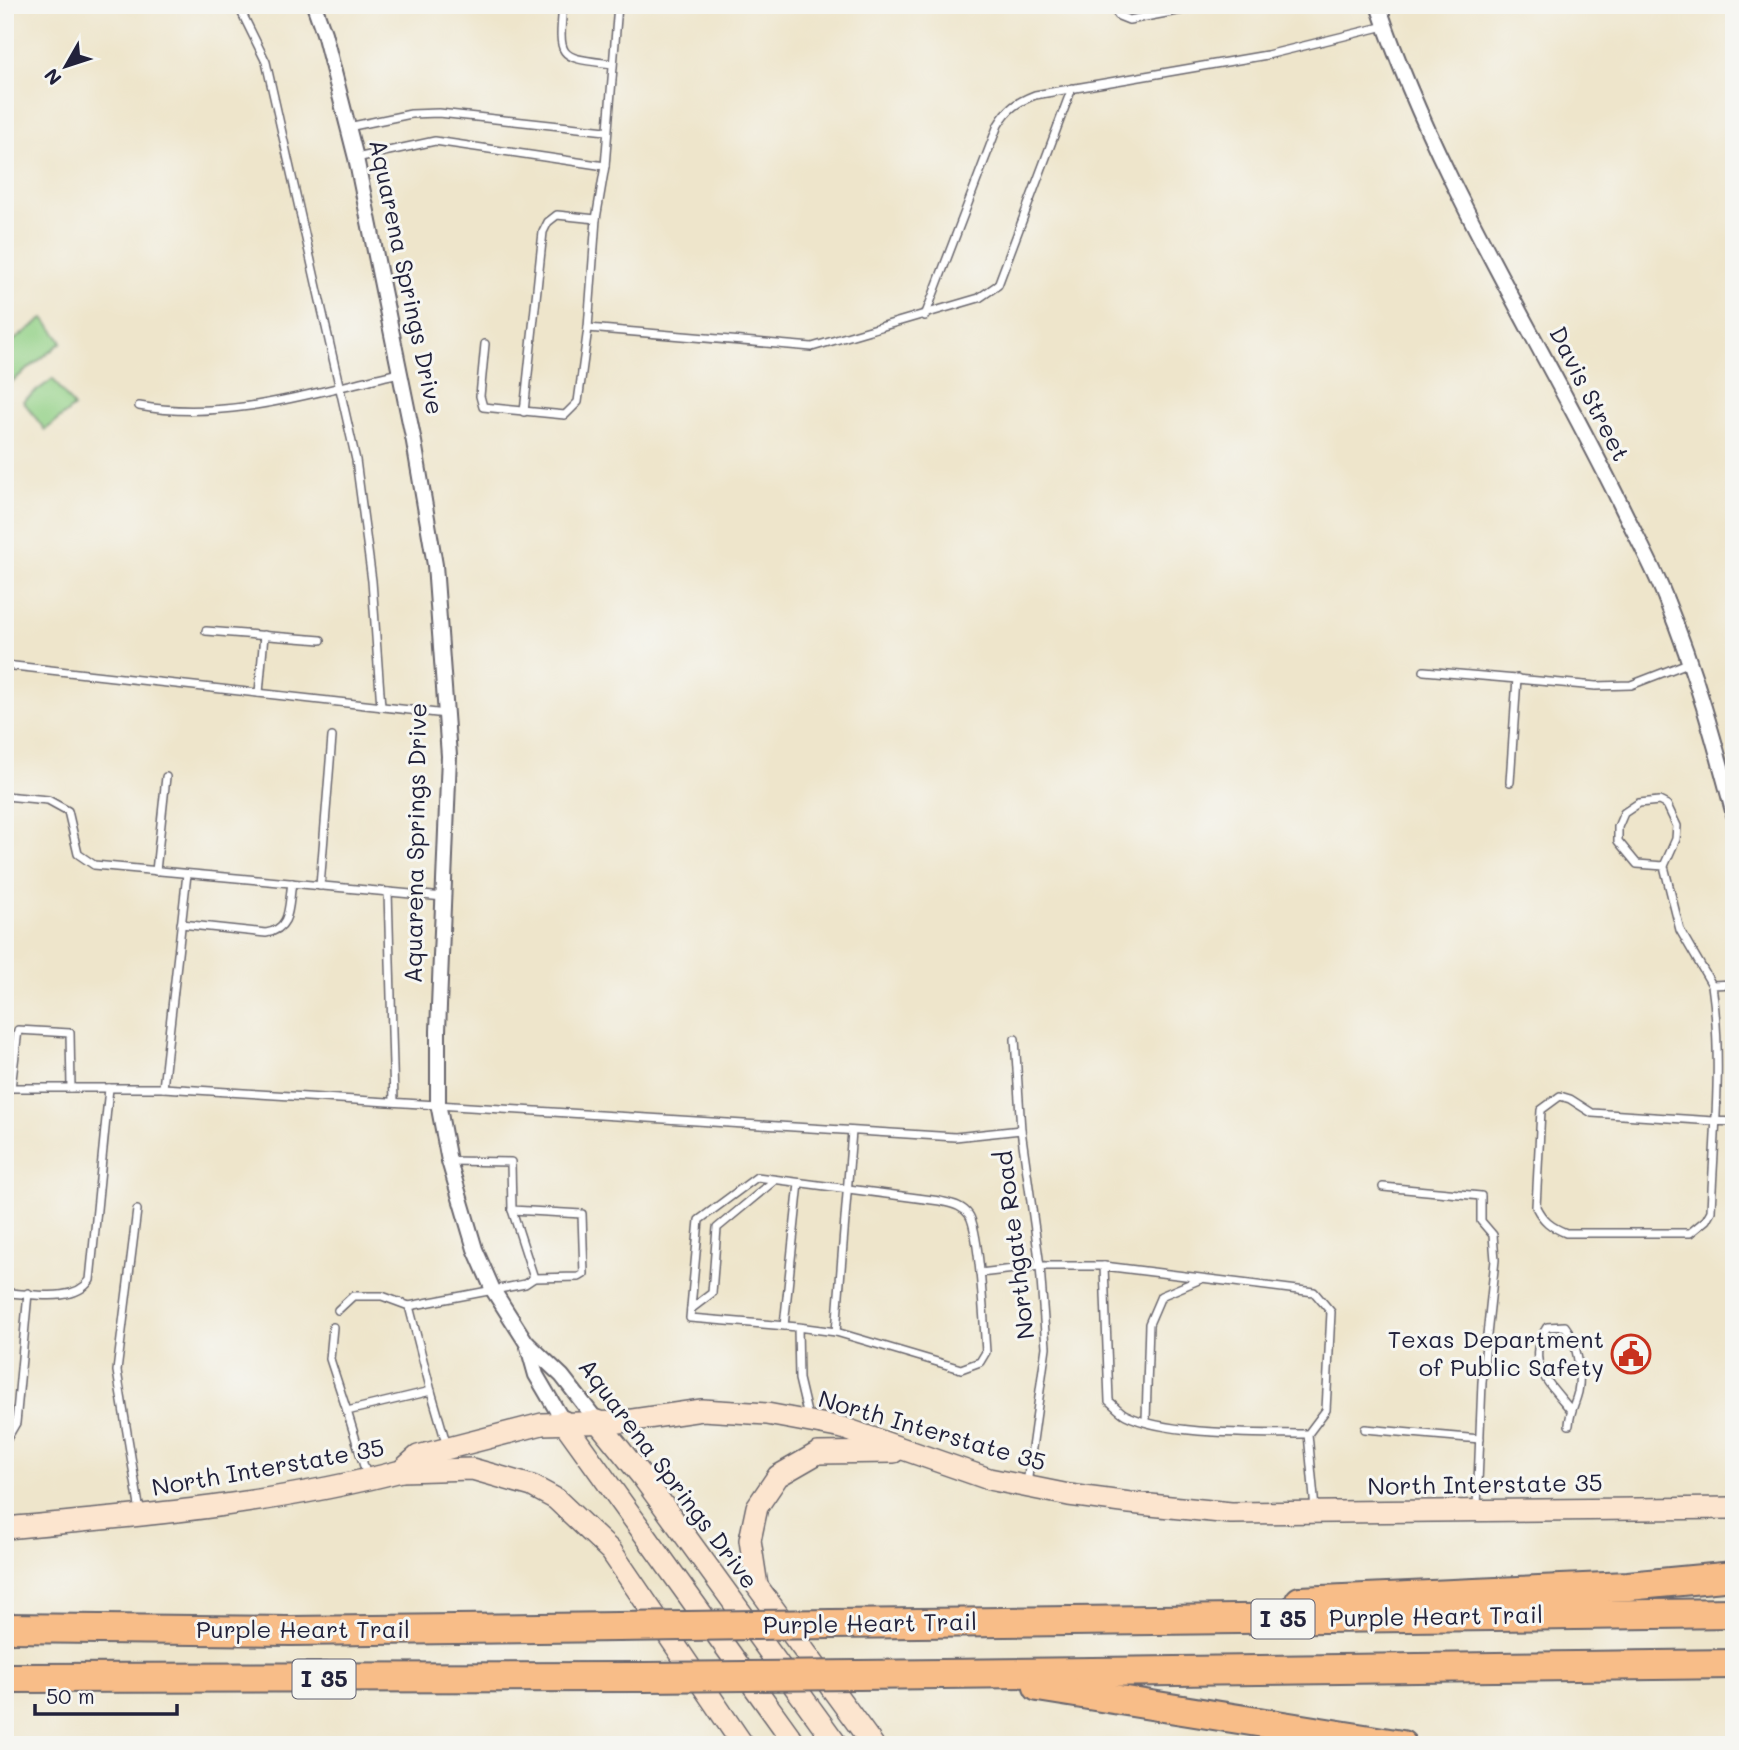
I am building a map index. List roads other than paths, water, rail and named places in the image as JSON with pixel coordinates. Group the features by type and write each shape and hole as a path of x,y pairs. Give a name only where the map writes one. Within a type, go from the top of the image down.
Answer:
{"highway":[{"path":"900,1623 1372,1596 1629,1586 1734,1576"},
{"name":"Purple Heart Trail","path":"5,1628 618,1627 1734,1613"},
{"path":"5,1614 89,1619 152,1629"},
{"name":"Purple Heart Trail","path":"5,1678 643,1677 1734,1664"},
{"path":"928,1674 1100,1695 1402,1745"}],"main road":[{"name":"North Interstate 35","path":"5,1528 141,1516 250,1502 368,1480 401,1471 418,1456 563,1421 619,1422 702,1410 767,1414 843,1428 989,1479 1026,1488 1130,1503 1231,1513 1734,1508"},
{"name":"Aquarena Springs Drive","path":"563,1421 796,1745"},
{"name":"Aquarena Springs Drive","path":"597,1421 644,1479 837,1745"},
{"path":"873,1745 757,1586 750,1539 757,1507 778,1476 818,1453 910,1451"},
{"path":"401,1471 472,1469 532,1486 556,1499 592,1530 611,1551 743,1745"},
{"path":"723,1717 724,1745"}],"street":[{"name":"Aquarena Springs Drive","path":"314,5 324,33 356,158 435,565 449,756 438,1103 449,1161 475,1249 493,1290 526,1342 562,1376 597,1421"},
{"name":"Davis Street","path":"1378,5 1430,138 1487,255 1570,403 1667,601 1734,815"},
{"name":"Aquarena Springs Drive","path":"526,1342 536,1375 563,1421"}],"lane":[{"path":"237,5 259,43 266,62 356,460 372,581 381,707"},
{"path":"563,5 559,43 563,51 576,60 612,64"},
{"path":"485,344 481,397 483,407 565,415 578,402 588,328 596,219 605,166 618,5"},
{"path":"1111,5 1119,16 1129,20 1209,5"},
{"path":"925,316 998,125 1008,109 1035,94 1267,55 1385,26"},
{"path":"588,328 812,347 979,298 998,285 1072,88"},
{"path":"348,127 411,114 439,113 606,131"},
{"path":"356,158 435,141 605,166"},
{"path":"524,412 543,232 548,222 557,215 596,219"},
{"path":"139,406 195,411 280,401 399,373"},
{"path":"206,631 321,640"},
{"path":"259,693 264,635"},
{"path":"1424,671 1596,685 1631,685 1688,663"},
{"path":"5,665 446,714"},
{"path":"1510,782 1517,678"},
{"path":"320,886 332,737"},
{"path":"156,871 166,777"},
{"path":"5,796 48,800 68,811 78,854 94,865 444,897"},
{"path":"1664,866 1637,864 1618,841 1618,827 1624,813 1639,803 1659,801 1667,805 1677,826 1676,839 1664,866 1680,930 1712,985 1718,1031 1714,1121 1711,1210 1706,1220 1690,1233 1566,1233 1548,1223 1536,1207 1541,1110 1550,1100 1560,1096 1570,1098 1591,1113 1714,1121 1734,1122"},
{"path":"163,1088 187,874"},
{"path":"181,924 266,933 279,931 286,924 292,883"},
{"path":"388,892 394,1101"},
{"path":"1712,985 1734,984"},
{"path":"71,1088 70,1033 18,1030 8,1088 71,1088 108,1088 163,1088 955,1137 1021,1130"},
{"name":"Northgate Road","path":"1015,1039 1021,1130 1040,1266 1046,1347 1026,1488"},
{"path":"5,1293 72,1294 83,1290 89,1280 108,1088"},
{"path":"836,1332 852,1131"},
{"path":"449,1161 511,1163 512,1210 534,1278"},
{"path":"757,1177 799,1183 846,1187 961,1206 971,1217 980,1273 986,1352 979,1362 961,1369 836,1332 691,1318 699,1220 757,1177"},
{"path":"691,1309 712,1293 717,1228 775,1180"},
{"path":"784,1326 799,1183"},
{"path":"1383,1187 1481,1196 1481,1221 1493,1234 1495,1260 1480,1439 1477,1512"},
{"path":"137,1210 117,1371 141,1516"},
{"path":"338,1310 353,1296 382,1296 410,1306 525,1284 534,1278 579,1277 584,1274 582,1214 512,1210"},
{"path":"980,1273 1040,1266 1104,1266 1314,1292 1331,1312 1326,1410 1308,1434 1315,1513"},
{"path":"1104,1266 1109,1401 1126,1415 1146,1420 1224,1432 1308,1434"},
{"path":"1146,1420 1149,1324 1161,1296 1202,1278"},
{"path":"5,1442 16,1423 28,1293"},
{"path":"410,1306 447,1448"},
{"path":"1570,1409 1537,1364 1536,1344 1547,1327 1565,1326 1575,1339 1578,1392 1570,1409 1570,1425"},
{"path":"333,1327 330,1359 368,1480"},
{"path":"798,1328 799,1379 809,1421"},
{"path":"347,1411 431,1391"},
{"path":"1364,1429 1480,1439"}],"place":[{"name":"Texas Department of Public Safety","path":"1631,1354"}]}
